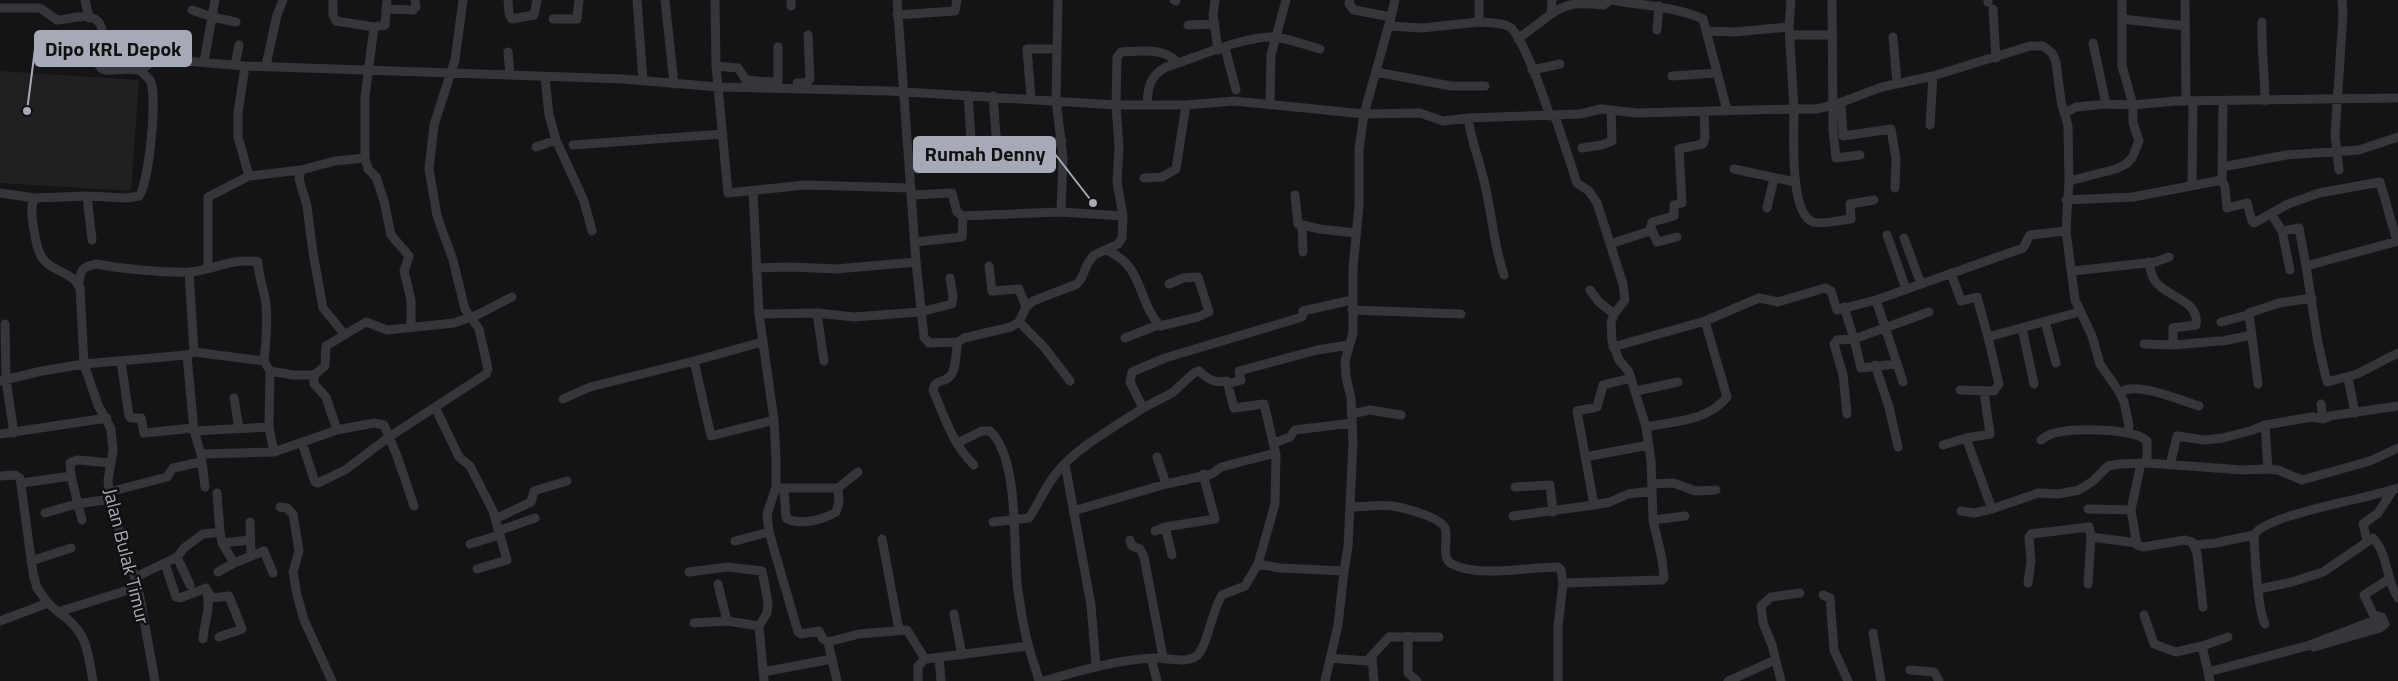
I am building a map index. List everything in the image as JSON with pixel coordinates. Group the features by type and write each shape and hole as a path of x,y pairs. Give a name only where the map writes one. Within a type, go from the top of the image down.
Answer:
{"street":[{"path":"85,0 89,18"},
{"path":"204,62 215,0"},
{"path":"266,66 276,15 284,0 290,0"},
{"path":"333,0 333,15 336,21 374,27 386,25 387,4 413,10 416,7 415,0"},
{"path":"302,443 315,482 318,482 346,470 389,437 486,374 488,369 477,324 470,318 465,309 453,260 437,216 429,169 434,125 458,45 463,0"},
{"path":"508,0 509,14 512,19 534,16 537,0"},
{"path":"553,19 577,19 579,0"},
{"path":"637,0 643,81"},
{"path":"665,0 674,84"},
{"path":"715,0 716,66 723,134 726,190 731,194 805,184 952,193 957,212 963,216 1060,212 1123,216"},
{"path":"897,0 920,312 924,337 927,342 958,342 964,338 1011,327 1019,322 1026,307 1033,301 1077,284 1082,279 1088,263 1094,256 1118,244 1122,238 1123,216 1117,182 1119,148 1116,105 1117,57 1120,52 1150,51 1168,55 1178,64"},
{"path":"897,15 955,11 957,0"},
{"path":"1058,0 1056,100 1063,158 1060,212"},
{"path":"1215,0 1215,24 1236,90"},
{"path":"1270,105 1270,65 1274,37 1286,0"},
{"path":"1350,0 1351,8 1354,10 1390,22 1422,28 1479,22 1504,25 1514,33 1552,116 1577,183 1589,191 1597,203 1626,298 1614,314 1611,323 1613,347 1631,378 1646,427 1649,445 1653,520 1664,574 1662,580 1563,583"},
{"path":"1325,681 1338,625 1351,507 1352,418 1345,361 1352,333 1355,233 1359,205 1359,149 1364,114 1395,0"},
{"path":"1479,0 1479,22"},
{"path":"1552,0 1552,14"},
{"path":"1514,33 1552,14 1563,6 1574,3 1604,5 1611,0 1643,6 1664,5 1702,18 1726,110"},
{"path":"1791,0 1790,31 1795,182 1802,211 1809,221 1815,224 1851,219 1850,204 1874,200"},
{"path":"1832,0 1837,103 1836,160 1860,155"},
{"path":"2069,181 2116,169 2130,161 2139,141 2125,104 2122,66 2122,0"},
{"path":"2186,0 2185,26 2190,101 2192,184"},
{"path":"2339,170 2335,136 2343,15 2342,0"},
{"path":"1990,4 1996,58"},
{"path":"1657,30 1664,5"},
{"path":"0,8 40,8 57,20 83,16 96,19 102,29 102,46 98,60 100,67 104,70 124,68 140,71 150,80 153,98 150,148 141,194 137,198 87,196 35,198 0,193"},
{"path":"192,10 236,22"},
{"path":"2122,19 2185,26"},
{"path":"2262,22 2261,46 2265,69 2265,101"},
{"path":"1188,26 1215,24"},
{"path":"374,27 364,104 365,158 368,169 376,177 382,193 391,235 409,256 404,271 411,300 411,328"},
{"path":"1706,31 1790,31 1834,35"},
{"path":"716,66 738,68 746,80 778,83 809,82 808,35"},
{"path":"1147,104 1150,80 1157,72 1252,39 1274,37 1320,49"},
{"path":"1893,37 1897,83"},
{"path":"2093,43 2106,104"},
{"path":"239,45 238,137 249,176"},
{"path":"140,71 152,61 161,60 240,65 643,81 719,87 993,96 1116,105 1234,101 1364,114 1420,113 1443,121 1468,118 1580,114 1601,109 1638,113 1816,109 1897,83 1933,76 2030,46 2043,46 2056,62 2060,101 2065,113 2068,134 2069,181 2066,200 2066,231 2073,271 2074,292 2079,312 2092,336 2100,364 2120,392 2128,412 2128,433"},
{"path":"778,47 778,83"},
{"path":"1032,98 1028,49 1056,49"},
{"path":"508,52 510,76"},
{"path":"1532,70 1560,64"},
{"path":"1376,72 1450,86 1485,86"},
{"path":"1672,76 1717,73"},
{"path":"1930,125 1933,76"},
{"path":"545,78 549,115 556,140 584,201 592,231"},
{"path":"910,169 973,167 968,95"},
{"path":"993,96 997,148 1062,141"},
{"path":"2065,113 2076,107 2106,104 2398,98"},
{"path":"2223,101 2222,180 2225,187 2227,208 2247,203 2252,222 2254,223 2272,215 2288,204 2319,193 2380,182 2398,241 2306,266"},
{"path":"1837,103 1843,136 1891,128 1896,159 1895,188"},
{"path":"1144,178 1162,177 1176,169 1186,104"},
{"path":"1582,148 1602,145 1612,141 1611,111"},
{"path":"1677,237 1658,242 1651,223 1674,216 1674,205 1682,203 1679,149 1703,144 1705,138 1704,111"},
{"path":"1468,118 1472,141 1484,182 1495,247 1504,274"},
{"path":"573,145 723,134"},
{"path":"2222,167 2286,155 2336,150 2359,150 2398,137"},
{"path":"536,147 556,140"},
{"path":"945,154 972,151"},
{"path":"208,268 208,197 249,176 301,170 335,160 365,158"},
{"path":"301,170 299,179 307,206 323,308 345,335"},
{"path":"1734,170 1795,182"},
{"path":"1767,208 1774,178"},
{"path":"2066,200 2133,197 2192,184 2222,180"},
{"path":"753,191 759,314 774,420 780,488 786,518 799,522 814,521 836,512 839,502 838,488"},
{"path":"1296,194 1296,221 1302,226 1355,233"},
{"path":"87,196 92,240"},
{"path":"35,198 32,211 37,247 41,257 50,266 79,284 80,272 84,267 97,264 189,272 227,263 258,262 260,281 266,304 267,335 264,361 270,371 269,427 274,452"},
{"path":"2272,215 2282,231 2290,270"},
{"path":"915,242 962,238 963,216"},
{"path":"1302,226 1303,252"},
{"path":"2282,231 2298,228 2312,298 2318,344 2327,382 2348,378 2398,353"},
{"path":"1610,244 1652,230"},
{"path":"1613,347 1705,321 1759,298 1778,302 1825,288 1831,291 1836,309 1876,300 2023,248 2030,234 2066,231"},
{"path":"1887,235 1906,289"},
{"path":"1904,238 1921,284"},
{"path":"1106,250 1119,255 1129,264 1158,325"},
{"path":"2073,271 2149,262 2169,257"},
{"path":"756,268 836,269 916,262"},
{"path":"2149,262 2150,272 2156,282 2195,313 2196,325 2173,328 2173,345"},
{"path":"989,266 992,291 1019,289 1026,307"},
{"path":"189,272 194,430 201,458 205,487"},
{"path":"1950,273 1962,304 1977,297 1999,384 1994,392 1960,390"},
{"path":"1125,338 1158,325 1198,317 1209,312 1198,276 1183,278 1169,284"},
{"path":"759,314 817,313 854,317 920,312 952,304 954,298 950,278"},
{"name":"Jalan Bulak Timur","path":"79,284 84,364 98,405 107,418 112,440 108,480 110,495 122,540 136,577 155,681"},
{"path":"1590,290 1599,302 1614,314"},
{"path":"337,430 326,397 314,384 314,376 325,366 326,346 366,322 387,330 454,323 470,318 512,297"},
{"path":"2221,322 2248,315 2257,309 2279,303 2312,298"},
{"path":"1143,408 1130,382 1132,372 1166,358 1302,317 1303,311 1352,300"},
{"path":"1876,300 1903,382"},
{"path":"1844,307 1854,339 1859,366 1864,368 1875,365 1896,364"},
{"path":"1352,310 1461,314"},
{"path":"1847,414 1843,375 1834,344 1838,340 1854,339 1929,312"},
{"path":"1988,337 2079,312"},
{"path":"817,313 824,361"},
{"path":"2248,315 2258,384"},
{"path":"1646,427 1700,417 1717,408 1727,397 1705,321"},
{"path":"1019,322 1044,347 1070,381"},
{"path":"2045,322 2056,363"},
{"path":"5,324 3,337 3,381 14,433"},
{"path":"2022,328 2034,384"},
{"path":"2144,344 2173,345 2221,341 2252,335"},
{"path":"563,399 590,387 762,342"},
{"path":"958,342 953,373 948,378 936,382 933,390 957,443 974,465"},
{"path":"1228,384 1241,380 1239,371 1317,350 1349,345"},
{"path":"3,381 42,371 84,364 191,353 264,361"},
{"path":"121,361 130,416 131,418 141,418 144,433 239,430 269,427"},
{"path":"694,361 711,436 774,420"},
{"path":"1875,365 1889,407 1898,447"},
{"path":"270,371 314,376"},
{"path":"993,522 1016,521 1029,518 1056,473 1065,464 1143,408 1172,393 1194,373 1199,371 1209,379 1220,383 1227,381 1234,408 1264,404 1274,443 1276,504 1258,564 1245,586 1222,595 1200,653 1194,657 1181,660 1151,658 1096,666 1043,681"},
{"path":"1594,505 1578,410 1597,407 1603,386 1631,378"},
{"path":"2348,378 2354,413"},
{"path":"1636,391 1678,382"},
{"path":"2120,392 2128,388 2147,390 2200,406"},
{"path":"1943,445 1966,438 1986,437 1990,434 1984,392"},
{"path":"234,398 239,430"},
{"path":"2321,404 2323,419"},
{"path":"435,406 459,457 470,466 495,519 507,560 477,569"},
{"path":"2170,465 2177,436 2204,440 2224,438 2265,425 2312,417 2323,419 2330,416 2398,406"},
{"path":"1274,443 1290,438 1295,430 1352,418 1370,410 1401,415"},
{"path":"0,434 107,418"},
{"path":"45,513 167,477 174,468 201,458 274,452 337,430 379,423 384,425 414,506"},
{"path":"2265,425 2268,469"},
{"path":"957,443 982,431 990,431 994,435 1007,468 1016,521 1015,548 1018,589 1028,646 1039,681"},
{"path":"2040,440 2055,433 2078,431 2128,433 2148,441 2131,510 2136,543"},
{"path":"1966,438 1992,509"},
{"path":"1585,457 1649,445"},
{"path":"1961,511 1974,513 1992,509 2038,493 2058,494 2078,490 2093,481 2108,466 2144,463 2243,470 2268,469 2278,470 2302,480 2370,461 2398,448"},
{"path":"1073,511 1203,474 1212,474 1221,467 1275,453"},
{"path":"1157,457 1166,484"},
{"path":"82,520 76,504 69,467 72,461 111,463"},
{"path":"1065,464 1091,605 1096,666"},
{"path":"780,488 838,488 858,472"},
{"path":"1155,530 1215,520 1203,474"},
{"path":"0,476 15,475 20,478 31,561 37,588 48,603 76,626 82,636 93,681"},
{"path":"22,483 71,476"},
{"path":"495,519 531,502 534,492 567,481"},
{"path":"1513,516 1553,512 1610,502 1628,494 1674,483 1695,491 1716,490"},
{"path":"1515,487 1550,485 1553,512"},
{"path":"780,488 767,514 769,532 798,632 801,634 819,631 828,642 837,681"},
{"path":"2091,537 2136,543 2143,547 2185,540 2194,545 2216,543 2254,535 2261,528 2320,508 2396,489"},
{"path":"2367,540 2363,524 2378,513 2396,489"},
{"path":"217,493 222,543 234,563"},
{"path":"1351,507 1392,506 1425,515 1442,523 1446,530 1447,558 1451,564 1472,569 1494,571 1558,568 1561,570 1563,583 1558,627 1558,681"},
{"path":"280,507 287,508 293,514 299,551 293,572 297,594 304,620 332,681"},
{"path":"2088,509 2131,510"},
{"path":"1653,520 1685,516"},
{"path":"470,544 535,518"},
{"path":"250,522 251,556"},
{"path":"1165,527 1172,556"},
{"path":"2028,583 2031,561 2028,537 2031,534 2089,527 2091,537 2088,584"},
{"path":"136,577 177,557 194,539 203,534 220,532"},
{"path":"735,541 769,532"},
{"path":"2254,535 2259,589 2265,624"},
{"path":"2259,589 2323,572 2355,552 2367,540 2374,538 2385,561 2389,579 2398,598"},
{"path":"882,539 899,630"},
{"path":"222,543 250,540"},
{"path":"1130,540 1132,546 1140,549 1144,557 1163,658"},
{"path":"2194,545 2203,607"},
{"path":"31,561 71,548"},
{"path":"218,572 234,563 265,551 273,573"},
{"path":"177,557 190,586"},
{"path":"165,564 176,597 180,598 206,588"},
{"path":"1258,564 1280,568 1344,571"},
{"path":"689,572 727,567 762,571 780,565"},
{"path":"762,571 768,608 759,626 763,676 832,658"},
{"path":"2202,646 2209,677 2375,622 2364,595 2389,579"},
{"path":"718,584 727,621"},
{"path":"58,612 138,587"},
{"path":"206,588 212,598 229,596 246,628 218,637"},
{"path":"203,639 204,623 209,603 206,588"},
{"path":"1781,681 1772,645 1763,623 1761,606 1771,597 1800,593"},
{"path":"1823,595 1830,598 1834,650 1848,681"},
{"path":"0,621 48,603"},
{"path":"954,614 962,655"},
{"path":"2144,615 2154,644 2176,652 2202,646 2228,636"},
{"path":"694,623 727,621 759,626"},
{"path":"828,642 859,634 899,630 910,632 926,659"},
{"path":"1873,632 1881,681"},
{"path":"1408,636 1408,673 1417,681"},
{"path":"1330,658 1364,661 1372,658 1389,637 1439,637"},
{"path":"918,681 918,666 926,659 1028,646"},
{"path":"939,658 941,681"},
{"path":"1151,658 1157,681"},
{"path":"1372,658 1374,681"},
{"path":"1728,681 1775,660"},
{"path":"1910,670 1934,672 1939,681"}],"shaded area":[{"path":"0,71 139,80 131,191 0,183"}],"place":[{"name":"Dipo KRL Depok","path":"27,111"},
{"name":"Rumah Denny","path":"1093,203"}]}
